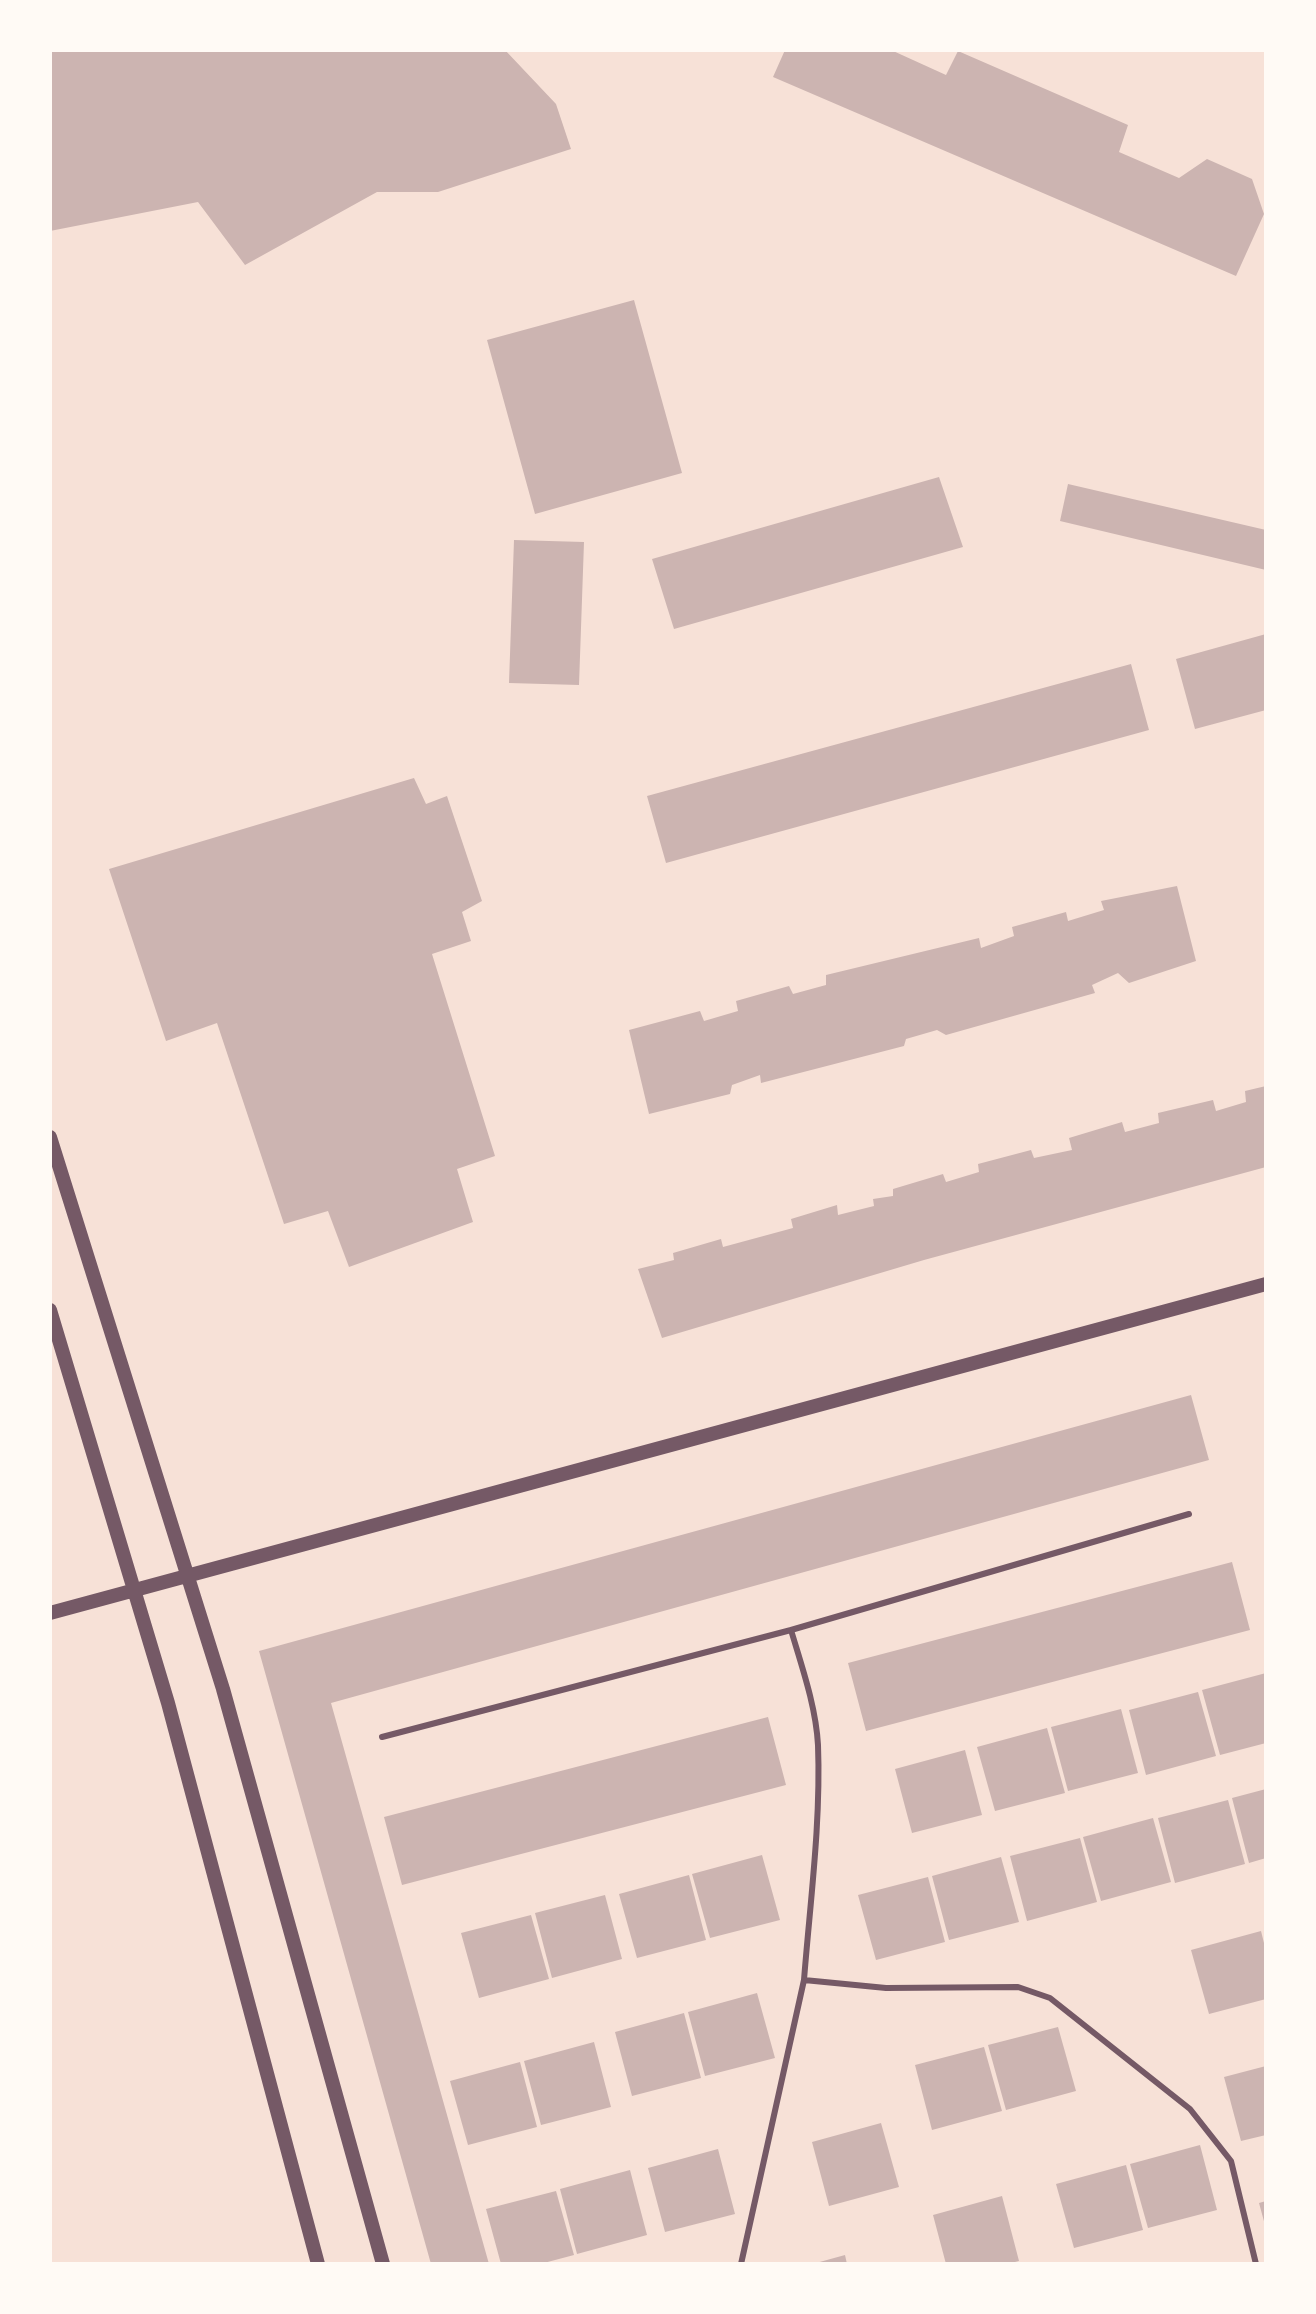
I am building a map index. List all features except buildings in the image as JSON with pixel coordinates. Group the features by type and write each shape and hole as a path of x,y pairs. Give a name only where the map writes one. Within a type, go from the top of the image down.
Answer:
{"street":[{"path":"50,1137 223,1689 383,2264"},
{"path":"50,1613 1266,1284"},
{"path":"50,1310 168,1703 318,2264"}],"lane":[{"path":"382,1737 791,1630 1189,1514"},
{"path":"741,2264 804,1980 816,1827 818,1743 806,1681 791,1630"},
{"path":"804,1980 886,1988 1018,1987 1050,1998 1190,2109 1231,2161 1256,2264"}]}
